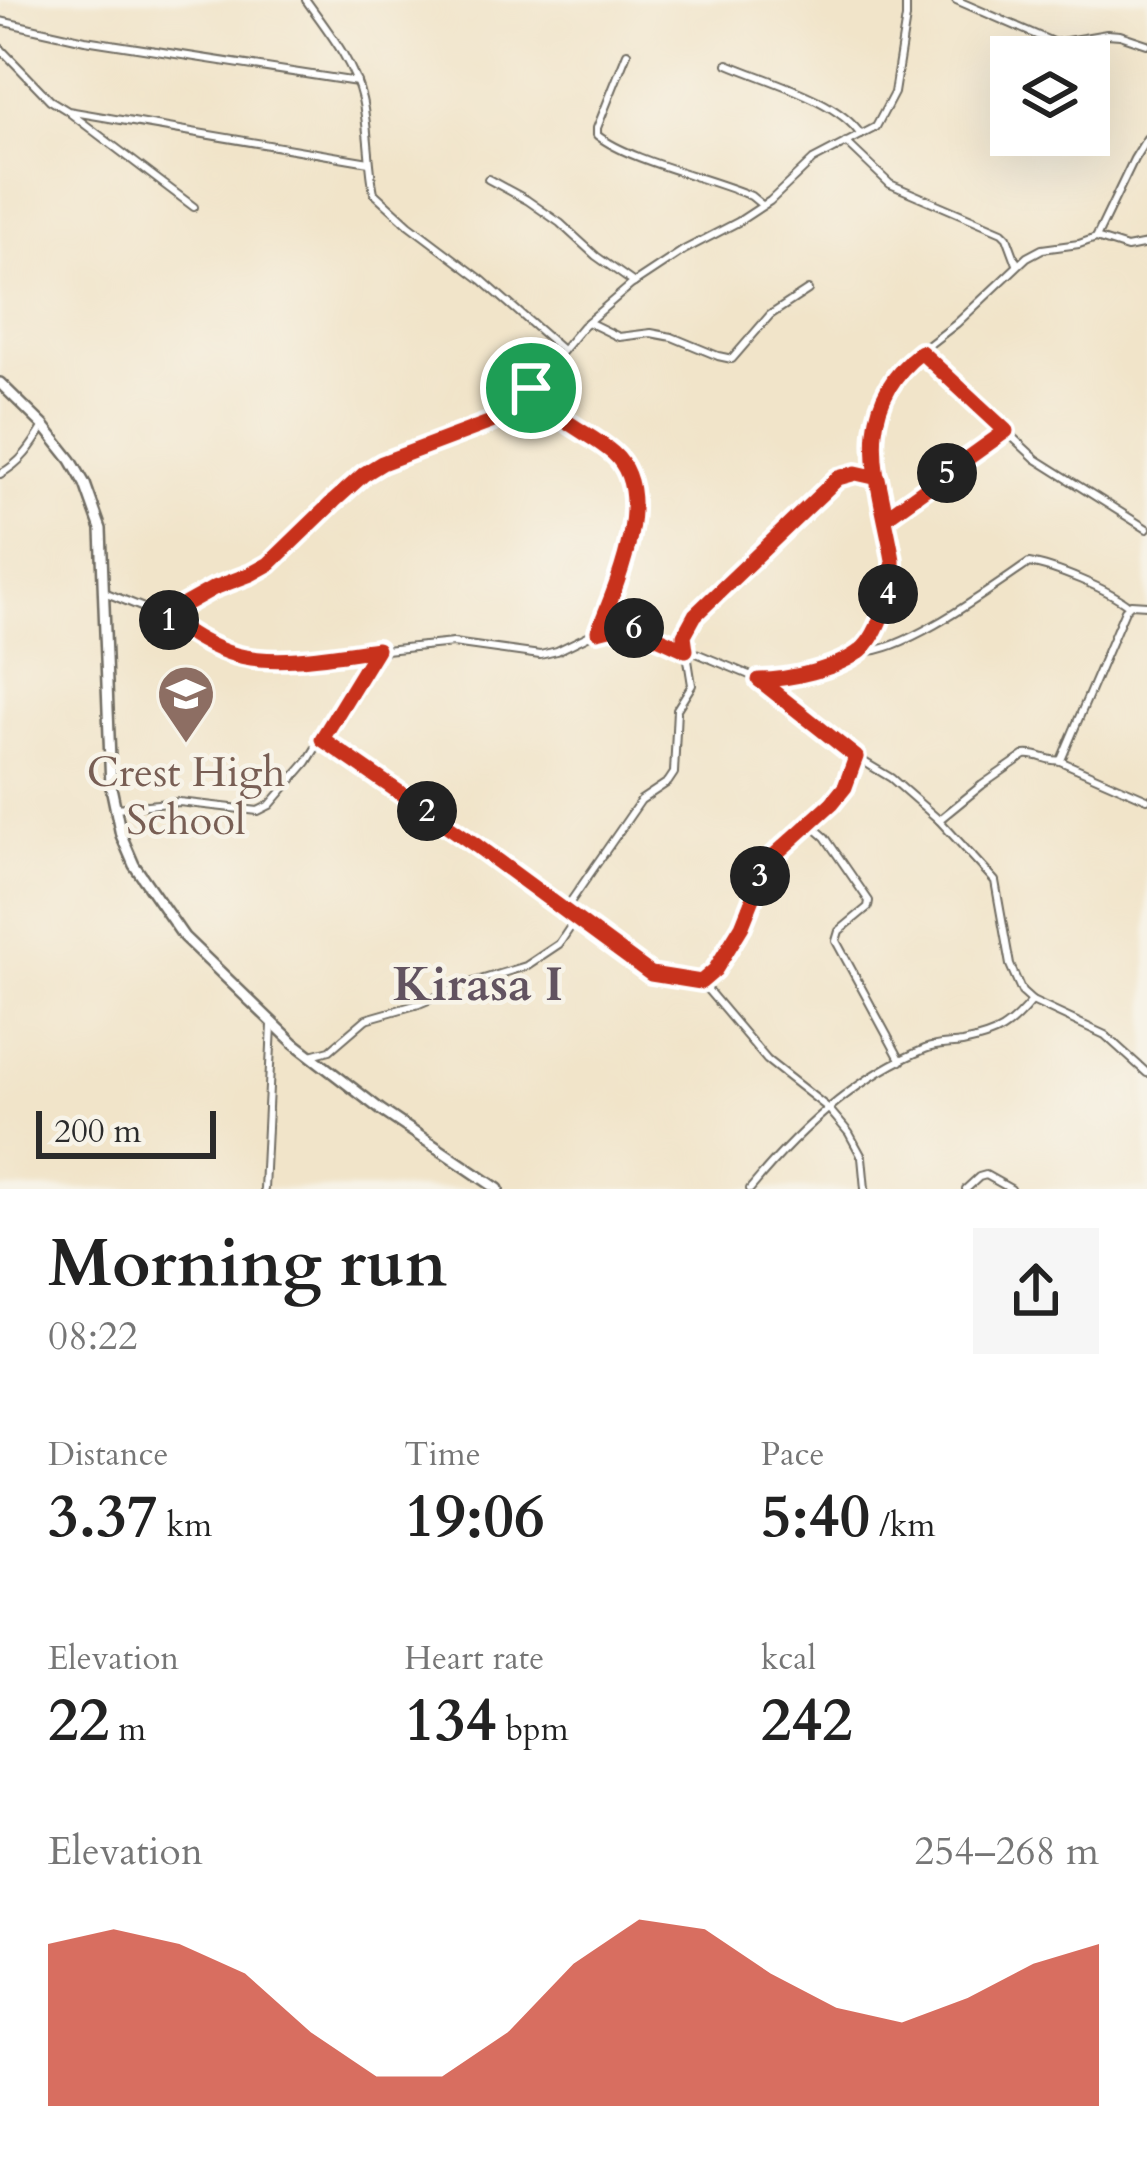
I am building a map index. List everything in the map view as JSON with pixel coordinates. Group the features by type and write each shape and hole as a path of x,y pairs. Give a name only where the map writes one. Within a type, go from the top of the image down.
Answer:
{"main road":[{"path":"0,383 71,460 90,497 103,546 111,787 134,865 158,904 184,937 308,1056 498,1189"}],"street":[{"path":"306,0 347,58 357,82 373,190 562,350"},
{"path":"161,615 269,564 364,474 382,463 491,422 531,388 588,322 634,283 683,250 738,222 780,193 813,160 880,123 894,93 906,0"},
{"path":"956,0 1055,43 1107,34 1147,44"},
{"path":"0,21 86,40 357,82"},
{"path":"0,48 50,100 194,207"},
{"path":"627,53 597,135 650,160 751,196 762,205"},
{"path":"728,64 827,106 861,135"},
{"path":"68,111 370,163"},
{"path":"1096,238 1147,138"},
{"path":"847,142 890,184 997,229 1007,237 1017,265"},
{"path":"488,179 560,223 634,283"},
{"path":"1012,250 1037,251 1096,238 1127,248 1147,244"},
{"path":"759,680 795,677 860,651 876,626 894,573 872,442 883,398 898,372 1037,251"},
{"path":"588,322 615,336 652,333 731,358 770,315 808,290"},
{"path":"921,352 1050,470 1147,529"},
{"path":"531,388 557,414 618,458 634,494 620,574 598,631"},
{"path":"0,474 33,446 44,426"},
{"path":"886,517 1006,431"},
{"path":"564,911 641,800 674,773 676,710 692,685 684,635 695,615 833,481 850,473 878,478"},
{"path":"860,651 884,650 1029,562 1111,594 1129,606 1147,605"},
{"path":"104,592 161,615 226,652 254,659 453,643 540,655 609,627 631,627 759,680 856,757 891,778 939,820 995,880 1010,965 1022,992 1105,1035 1147,1073"},
{"path":"1060,760 1129,606"},
{"path":"116,808 179,802 258,812 270,805 307,762 377,649"},
{"path":"322,739 651,974 701,982 767,1060 828,1108 849,1133 861,1153 865,1189"},
{"path":"939,820 982,784 1025,755 1034,754 1060,760 1147,799"},
{"path":"701,982 715,970 742,926 768,861 845,787 856,757"},
{"path":"810,824 825,837 869,901 838,932 836,941 902,1061"},
{"path":"308,1056 330,1049 365,1019 526,966 560,944 575,919"},
{"path":"750,1189 828,1108 928,1048 1002,1032 1032,1001"},
{"path":"264,1189 272,1021"},
{"path":"967,1189 986,1175 1011,1189"}],"place":[{"name":"Crest High School","path":"186,745"}],"district":[{"name":"Kirasa I","path":"478,983"}],"route":[{"path":"531,388 491,422 394,457 364,474 269,564 161,615 226,652 254,659 377,649 322,739 651,974 701,982 715,970 742,926 768,861 832,803 845,787 856,757 759,680 795,677 845,660 868,643 876,626 894,573 893,560 878,478 872,442 892,380 921,352 1006,431 886,517 878,478 856,473 838,478 695,615 684,635 686,650 631,627 598,631 620,574 634,494 618,458 557,414 531,388"}]}
